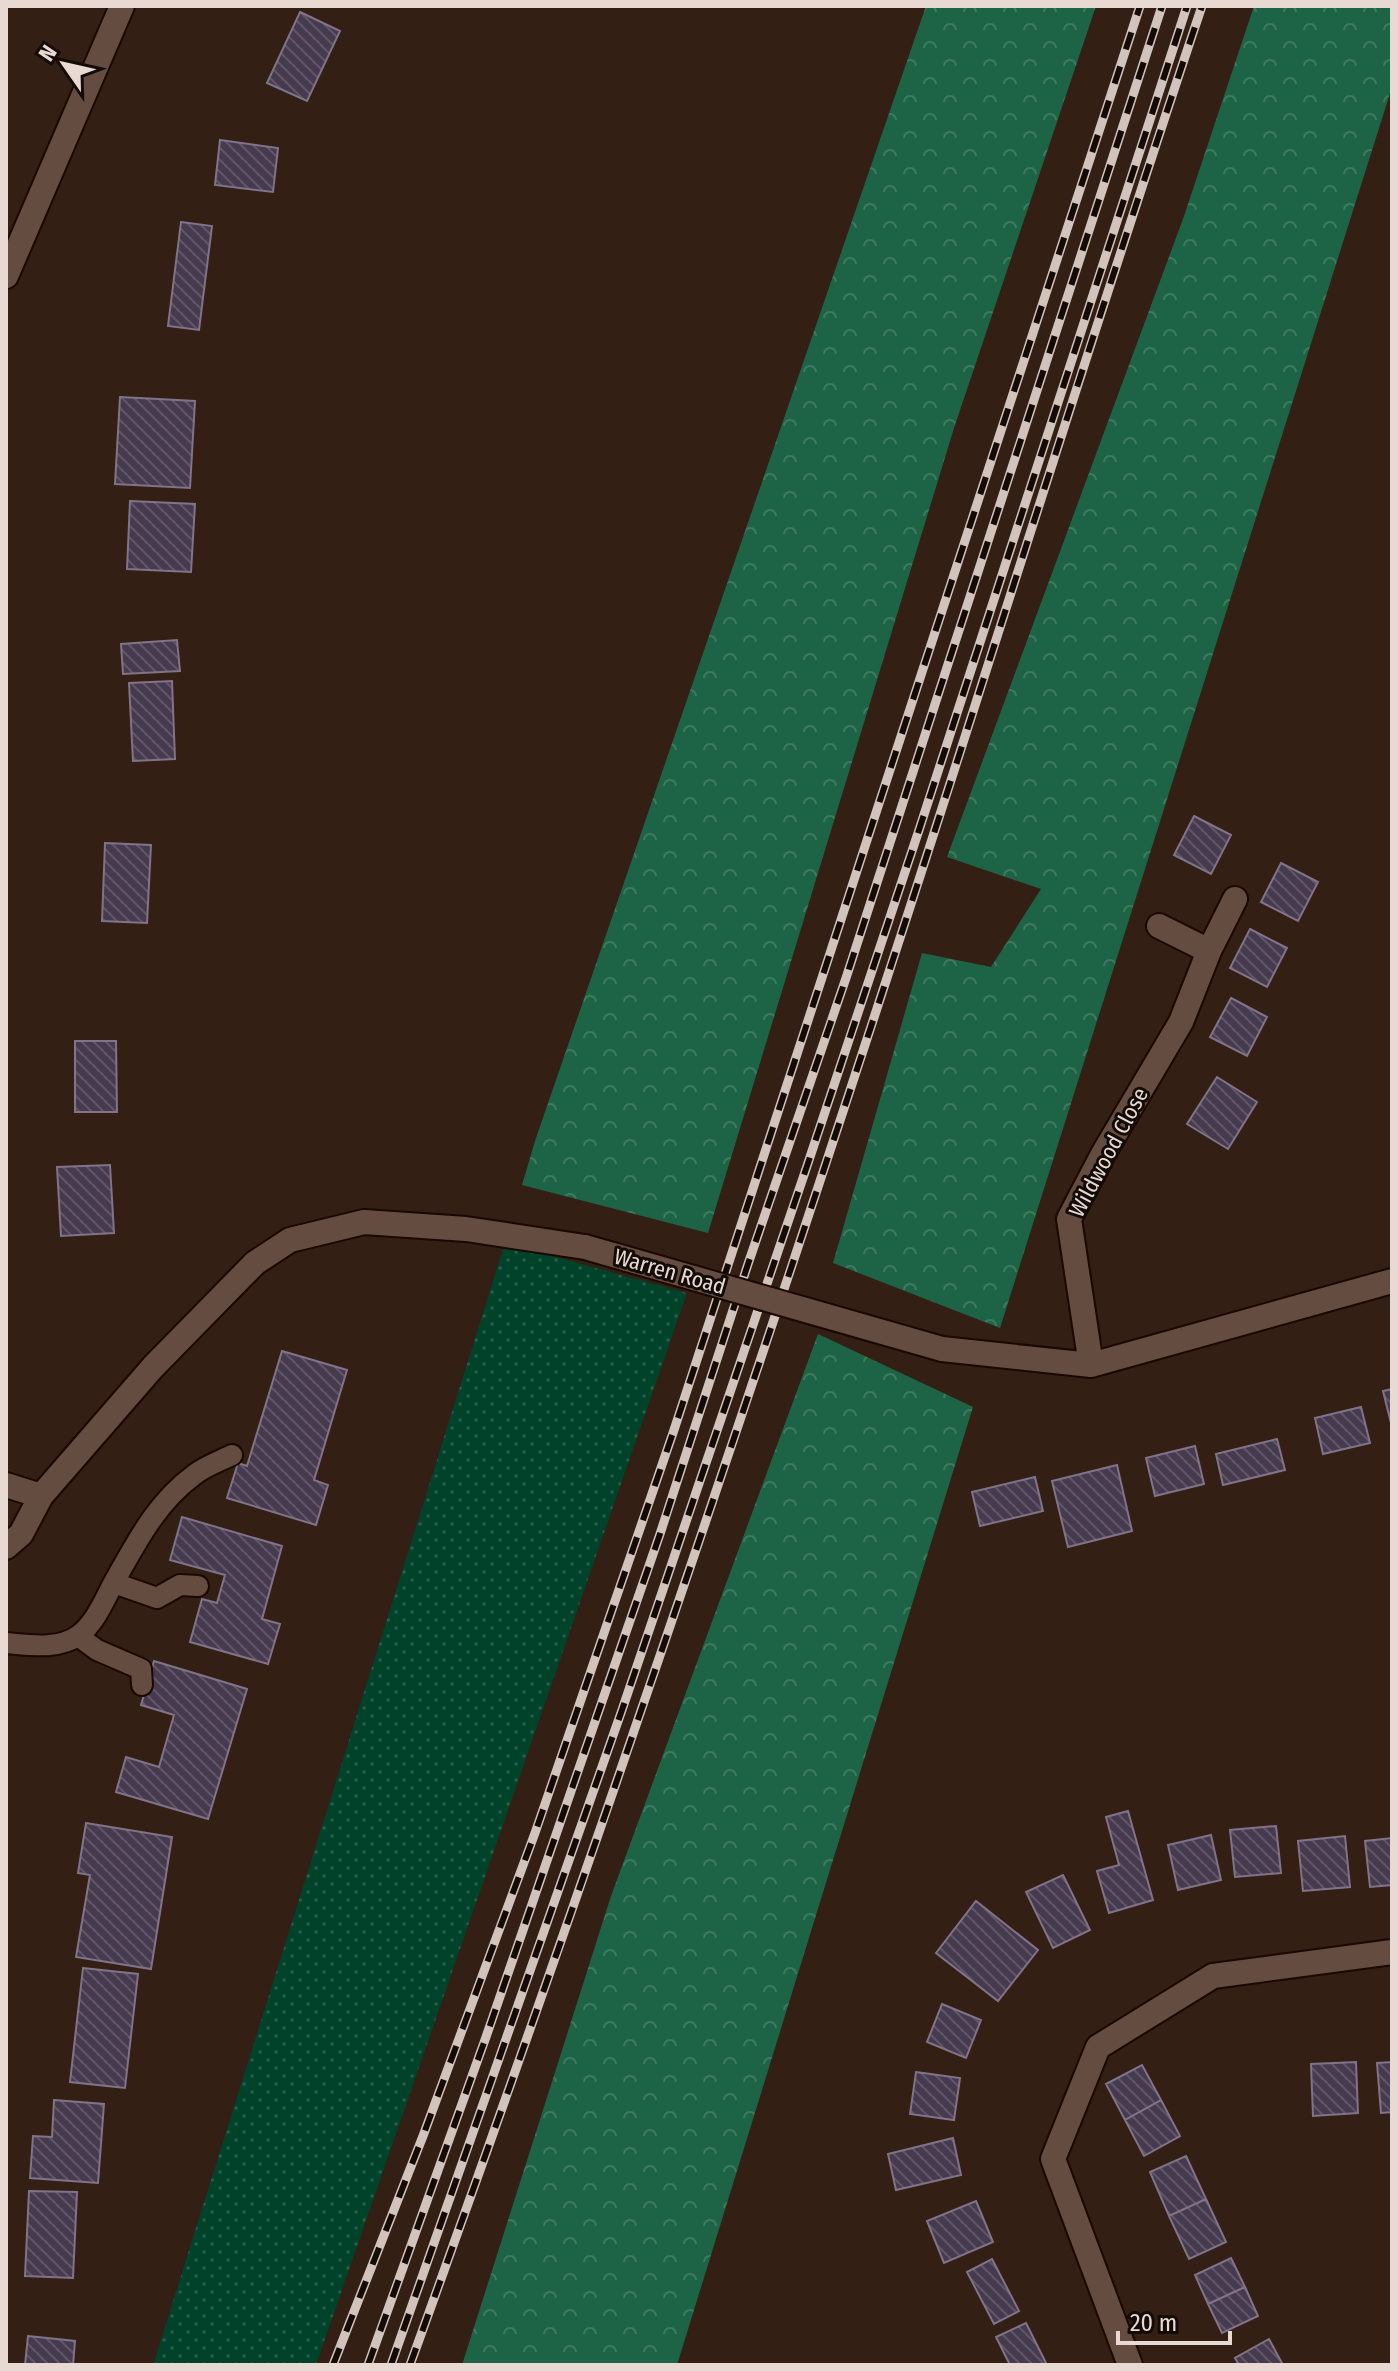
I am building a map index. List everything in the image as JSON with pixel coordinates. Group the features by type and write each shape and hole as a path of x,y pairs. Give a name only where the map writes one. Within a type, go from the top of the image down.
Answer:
{"street":[{"path":"6,276 122,6"},
{"name":"Wildwood Close","path":"1091,1365 1069,1219 1181,1022 1209,951 1235,899"},
{"path":"1159,926 1209,951"},
{"name":"Warren Road","path":"6,1547 21,1534 41,1496 153,1367 255,1263 290,1240 364,1222 466,1229 585,1247 942,1349 1091,1365 1392,1281"},
{"path":"6,1485 41,1496"},
{"path":"1130,2365 1053,2159 1098,2047 1213,1976 1392,1952"}],"lane":[{"path":"6,1643 43,1646 78,1636 93,1621 136,1542 165,1499 196,1472 232,1455"},
{"path":"114,1583 157,1598 180,1585 198,1586"},
{"path":"78,1636 97,1650 141,1669 142,1685"}],"green space":[{"path":"926,6 1096,6 954,428 708,1233 522,1185 535,1141"},
{"path":"1254,6 1392,6 1392,87 1000,1328 833,1263 922,953 991,967 1041,889 947,857 1183,219"},
{"path":"505,1243 687,1293 316,2365 153,2365"},
{"path":"818,1334 973,1407 677,2365 462,2365 611,1896"}],"building":[{"path":"300,12 340,31 307,101 267,83"},
{"path":"220,140 278,148 273,192 215,185"},
{"path":"181,222 212,226 199,330 168,326"},
{"path":"120,397 195,401 190,488 115,484"},
{"path":"130,501 195,504 191,572 127,569"},
{"path":"177,640 180,671 123,674 121,644"},
{"path":"172,681 175,759 133,761 129,683"},
{"path":"1194,816 1231,835 1211,874 1174,855"},
{"path":"105,843 151,845 147,923 102,921"},
{"path":"1281,863 1318,882 1298,921 1261,902"},
{"path":"1250,929 1287,948 1267,987 1230,968"},
{"path":"1231,998 1267,1017 1247,1056 1210,1037"},
{"path":"75,1041 116,1041 117,1112 75,1112"},
{"path":"1217,1077 1257,1102 1228,1149 1187,1124"},
{"path":"110,1165 114,1233 61,1236 57,1167"},
{"path":"282,1351 347,1370 314,1480 328,1485 316,1525 227,1498 238,1463 247,1466"},
{"path":"1392,1389 1392,1423 1391,1423 1383,1391"},
{"path":"1361,1407 1370,1443 1323,1454 1315,1418"},
{"path":"1277,1439 1285,1470 1223,1485 1216,1454"},
{"path":"1195,1446 1204,1484 1155,1496 1146,1458"},
{"path":"1117,1465 1132,1531 1068,1547 1052,1481"},
{"path":"1035,1477 1043,1511 980,1526 972,1492"},
{"path":"182,1517 282,1546 262,1619 280,1624 268,1664 190,1642 202,1599 217,1603 225,1575 170,1560"},
{"path":"154,1661 247,1689 208,1819 116,1792 126,1757 159,1767 174,1715 141,1705"},
{"path":"1128,1811 1153,1900 1109,1913 1097,1871 1119,1865 1106,1817"},
{"path":"86,1823 172,1837 151,1969 76,1957 90,1875 78,1873"},
{"path":"1276,1826 1281,1873 1235,1877 1230,1830"},
{"path":"1211,1835 1221,1880 1178,1890 1168,1845"},
{"path":"1345,1836 1350,1887 1303,1891 1298,1841"},
{"path":"1392,1838 1392,1885 1370,1887 1365,1841"},
{"path":"1063,1875 1090,1930 1053,1948 1026,1892"},
{"path":"976,1901 1038,1950 998,2001 936,1953"},
{"path":"83,1968 138,1974 125,2088 70,2082"},
{"path":"942,2004 981,2020 966,2058 927,2042"},
{"path":"1356,2062 1358,2113 1313,2116 1311,2064"},
{"path":"1392,2062 1392,2112 1381,2113 1377,2063"},
{"path":"1142,2065 1161,2100 1125,2120 1106,2084"},
{"path":"916,2072 960,2078 954,2120 910,2114"},
{"path":"54,2100 104,2104 98,2183 30,2178 33,2136 52,2137"},
{"path":"1161,2100 1180,2136 1144,2156 1125,2120"},
{"path":"953,2138 961,2175 896,2190 888,2154"},
{"path":"1186,2156 1206,2199 1169,2216 1150,2172"},
{"path":"29,2191 77,2192 73,2278 25,2276"},
{"path":"1206,2199 1226,2242 1189,2259 1169,2216"},
{"path":"976,2201 993,2242 944,2263 927,2221"},
{"path":"1231,2258 1245,2287 1208,2304 1195,2275"},
{"path":"992,2259 1019,2311 994,2324 967,2272"},
{"path":"1245,2287 1258,2316 1222,2333 1208,2304"},
{"path":"1026,2323 1047,2365 1010,2365 996,2337"},
{"path":"28,2336 75,2341 73,2365 25,2365"},
{"path":"1269,2339 1283,2365 1239,2365 1235,2358"}],"railway":[{"path":"333,2365 423,2136 535,1833 674,1430 1140,6"},
{"path":"368,2365 486,2037 660,1534 846,978 1162,6"},
{"path":"391,2365 622,1710 804,1175 1187,6"},
{"path":"410,2365 593,1848 771,1329 1202,6"}]}
